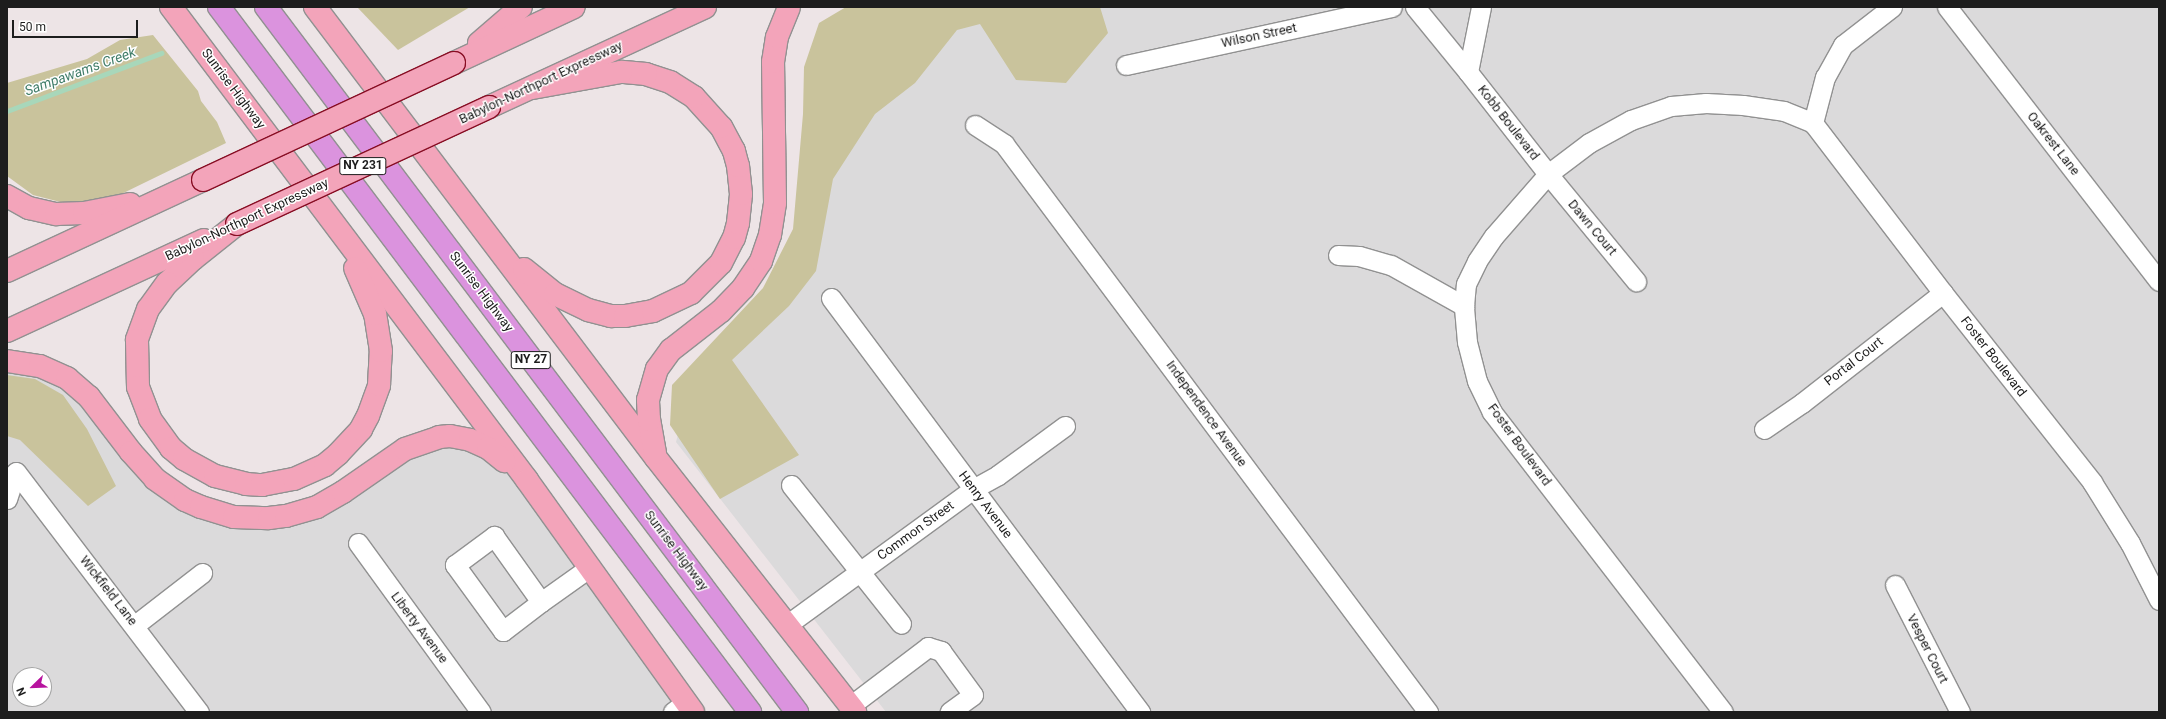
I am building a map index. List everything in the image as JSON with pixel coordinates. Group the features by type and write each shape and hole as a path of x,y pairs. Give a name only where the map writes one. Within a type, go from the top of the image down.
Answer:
{"highway":[{"name":"NY 27","path":"219,7 750,712"},
{"name":"Sunrise Highway","path":"266,7 797,712"}],"main road":[{"path":"153,7 213,63"},
{"name":"Sunrise Highway","path":"171,7 527,480 590,567 684,709"},
{"path":"315,7 656,458 788,624 853,709"},
{"path":"329,7 347,49"},
{"path":"454,63 521,7"},
{"path":"7,271 574,7"},
{"name":"Babylon-Northport Expressway","path":"7,331 705,7"},
{"path":"656,458 649,420 648,400 657,369 671,350 721,311 743,288 761,261 770,235 775,203 773,62 777,37 789,7"},
{"path":"492,241 544,286 563,299 593,312 624,316 653,311 691,293 721,263 734,238 738,223 741,209 741,180 734,151 714,116 694,97 670,82 646,74 634,73 608,74 532,88"},
{"path":"7,196 28,208 43,212 63,214 84,213 165,197"},
{"path":"237,224 178,271 156,295 148,309 137,340 136,371 143,405 160,434 171,448 184,459 215,476 235,482 262,485 294,479 309,473 325,465 338,454 361,429 368,416 379,384 381,351 375,314 366,289 328,215"},
{"path":"7,361 40,366 67,378 89,397 131,452 155,479 185,500 234,517 269,518 286,516 317,507 343,492 404,449 439,437 461,437 488,448 527,480"}],"street":[{"name":"Wilson Street","path":"1126,65 1392,7"},
{"name":"Kobb Boulevard","path":"1415,7 1548,174"},
{"name":"Kobb Boulevard","path":"1468,72 1481,7"},
{"path":"1813,122 1825,77 1843,45 1892,7"},
{"name":"Oakrest Lane","path":"1947,7 2159,281"},
{"name":"Foster Boulevard","path":"1723,712 1492,412 1477,381 1467,342 1464,306 1466,284 1477,261 1518,206 1548,174 1589,143 1631,120 1671,106 1706,103 1743,105 1784,111 1813,122 1944,293 2092,482 2130,543 2159,600"},
{"name":"Independence Avenue","path":"975,125 1004,144 1428,712"},
{"name":"Dawn Court","path":"1548,174 1636,281"},
{"path":"1338,255 1359,256 1391,265 1464,306"},
{"name":"Portal Court","path":"1764,429 1802,403 1944,293"},
{"name":"Henry Avenue","path":"831,298 972,489 1140,712"},
{"name":"Common Street","path":"788,624 972,489 998,475 1065,426"},
{"name":"Wickfield Lane","path":"7,499 16,472 135,625 199,712"},
{"path":"790,485 901,624"},
{"path":"541,602 494,536 455,565 503,631 590,567"},
{"name":"Liberty Avenue","path":"358,543 481,712"},
{"path":"135,625 202,573"},
{"name":"Vesper Court","path":"1895,585 1960,712"},
{"path":"853,709 928,647 941,651 973,695 950,712"}],"shaded area":[{"path":"357,7 470,7 398,50"},
{"path":"846,7 1100,7 1108,33 1066,83 1016,80 980,24 957,30 915,83 875,114 833,179 816,271 789,306 732,360 799,455 720,499 670,425 672,385 763,288 793,229 803,114 804,67 819,23"},
{"path":"964,7 2159,7 2159,712 886,712 676,442 695,370 809,267 817,100"},
{"path":"153,35 198,91 201,101 217,122 226,143 109,200 84,208 33,195 7,176 7,83 87,59 120,40"},
{"path":"7,361 55,372 169,490 269,518 450,436 527,480 693,712 7,712"},
{"path":"7,375 35,379 63,395 87,429 116,486 88,506 20,440 7,436"}],"waterway":[{"name":"Sampawams Creek","path":"7,111 161,53"}]}
